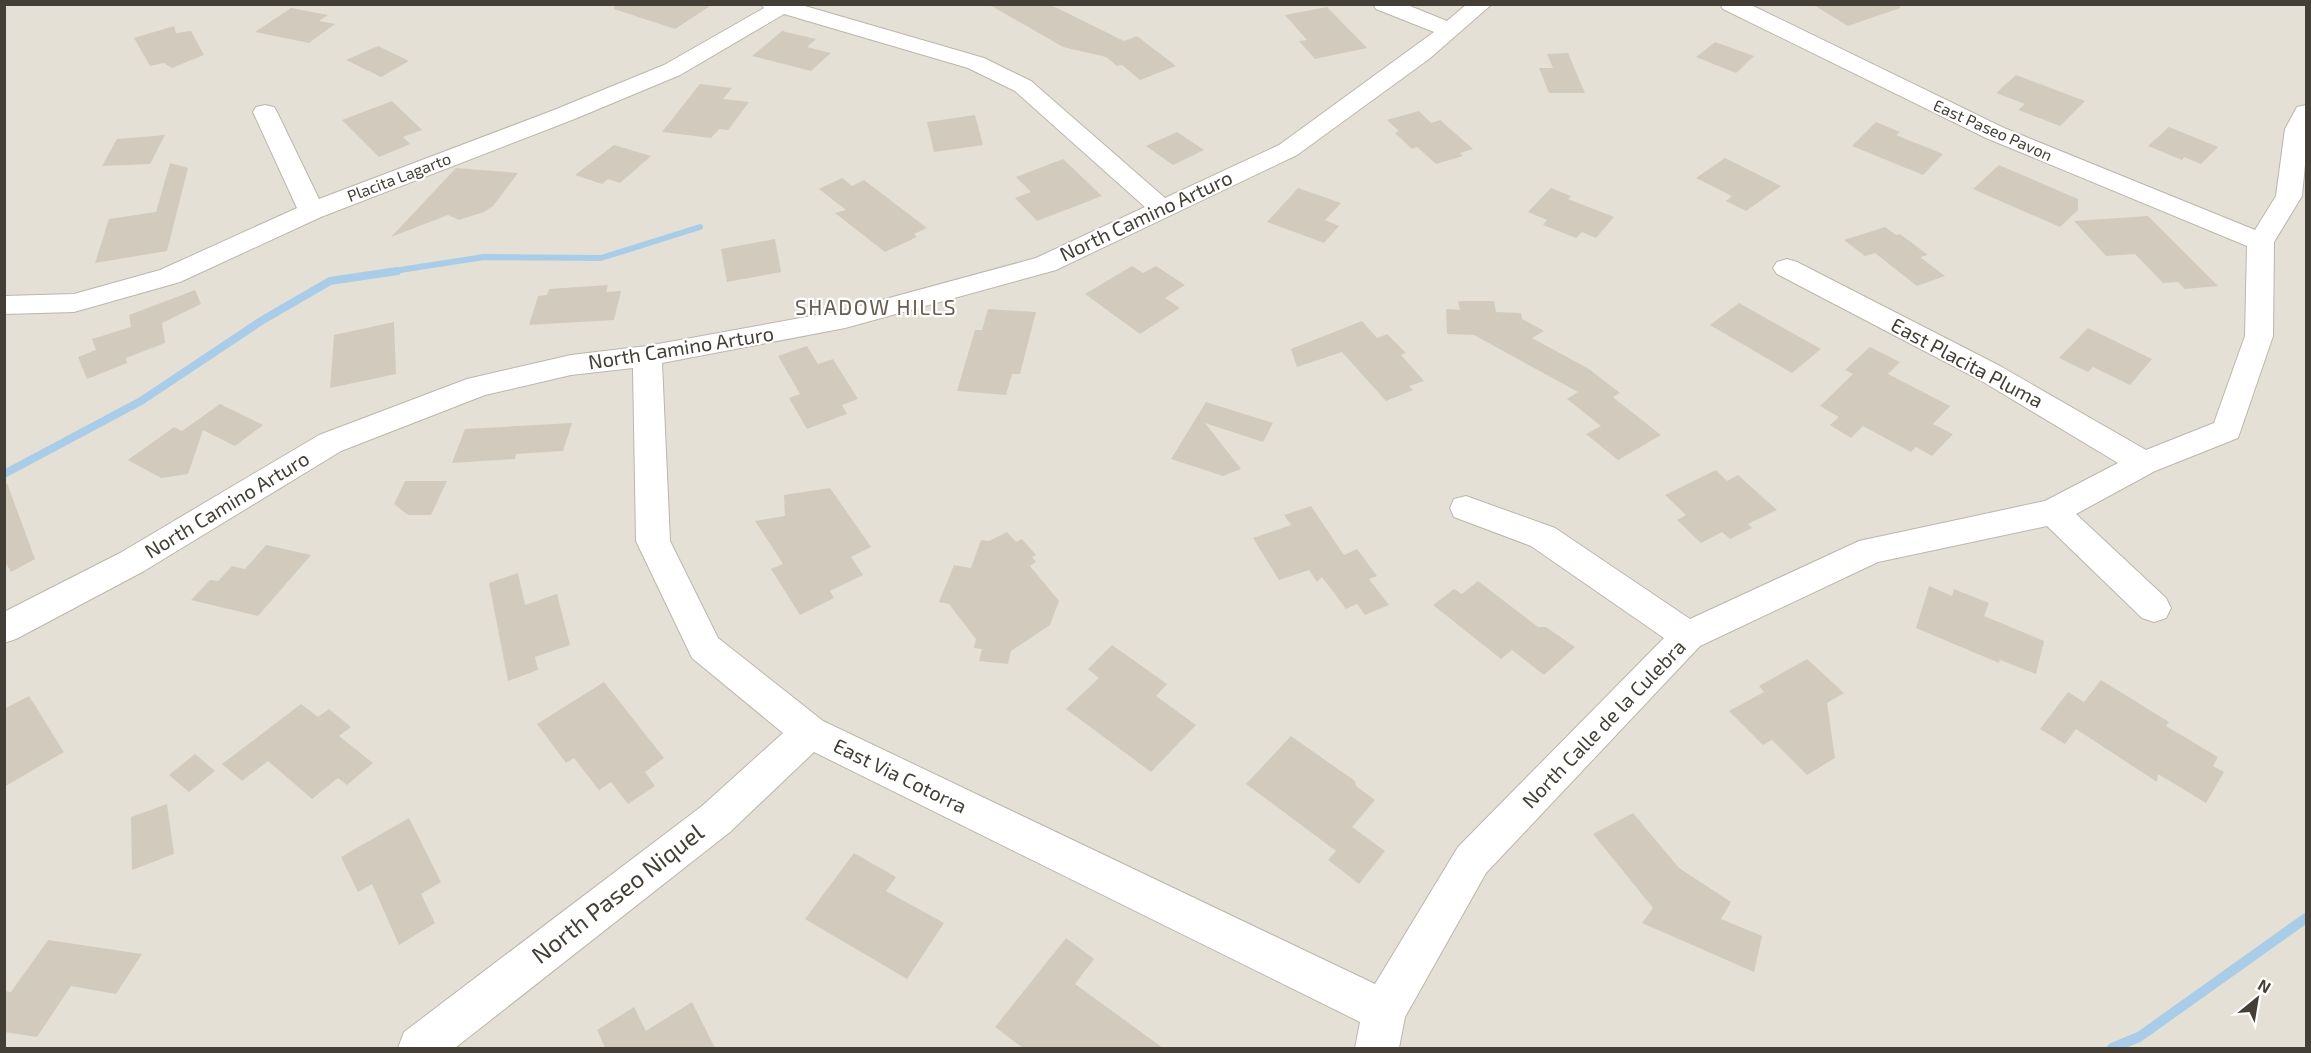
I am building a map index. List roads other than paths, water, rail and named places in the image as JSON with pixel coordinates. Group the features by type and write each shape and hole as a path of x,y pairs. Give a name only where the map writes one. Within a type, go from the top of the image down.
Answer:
{"street":[{"path":"1384,4 1450,30"},
{"name":"North Camino Arturo","path":"4,629 132,562 330,443 478,386 571,365 648,356 845,319 1046,264 1288,150 1421,54 1481,4"},
{"name":"East Paseo Pavon","path":"1731,4 1995,133 2261,242"},
{"path":"777,6 976,63 1023,86 1162,209"},
{"name":"Placita Lagarto","path":"4,305 74,303 170,276 312,210 672,70 777,6"},
{"path":"265,112 312,210"},
{"path":"2261,242 2289,196 2297,129 2307,112"},
{"name":"North Calle de la Culebra","path":"1377,1048 1384,1011 1472,860 1688,636 1871,550 2053,512 2144,464 2227,430 2259,336 2261,242"},
{"name":"East Placita Pluma","path":"1787,268 1990,373 2144,464"},
{"name":"East Via Cotorra","path":"648,356 653,541 705,648 810,732 1384,1011"},
{"path":"1466,508 1543,537 1688,636"},
{"path":"2053,512 2154,608"},
{"name":"North Paseo Niquel","path":"420,1048 716,819 810,732"}],"waterway":[{"path":"387,272 484,257 601,258 700,227"},
{"path":"4,474 141,401 261,321 330,281 397,271"},
{"path":"2112,1048 2139,1037 2306,918"}],"district":[{"name":"SHADOW HILLS","path":"876,308"}]}
